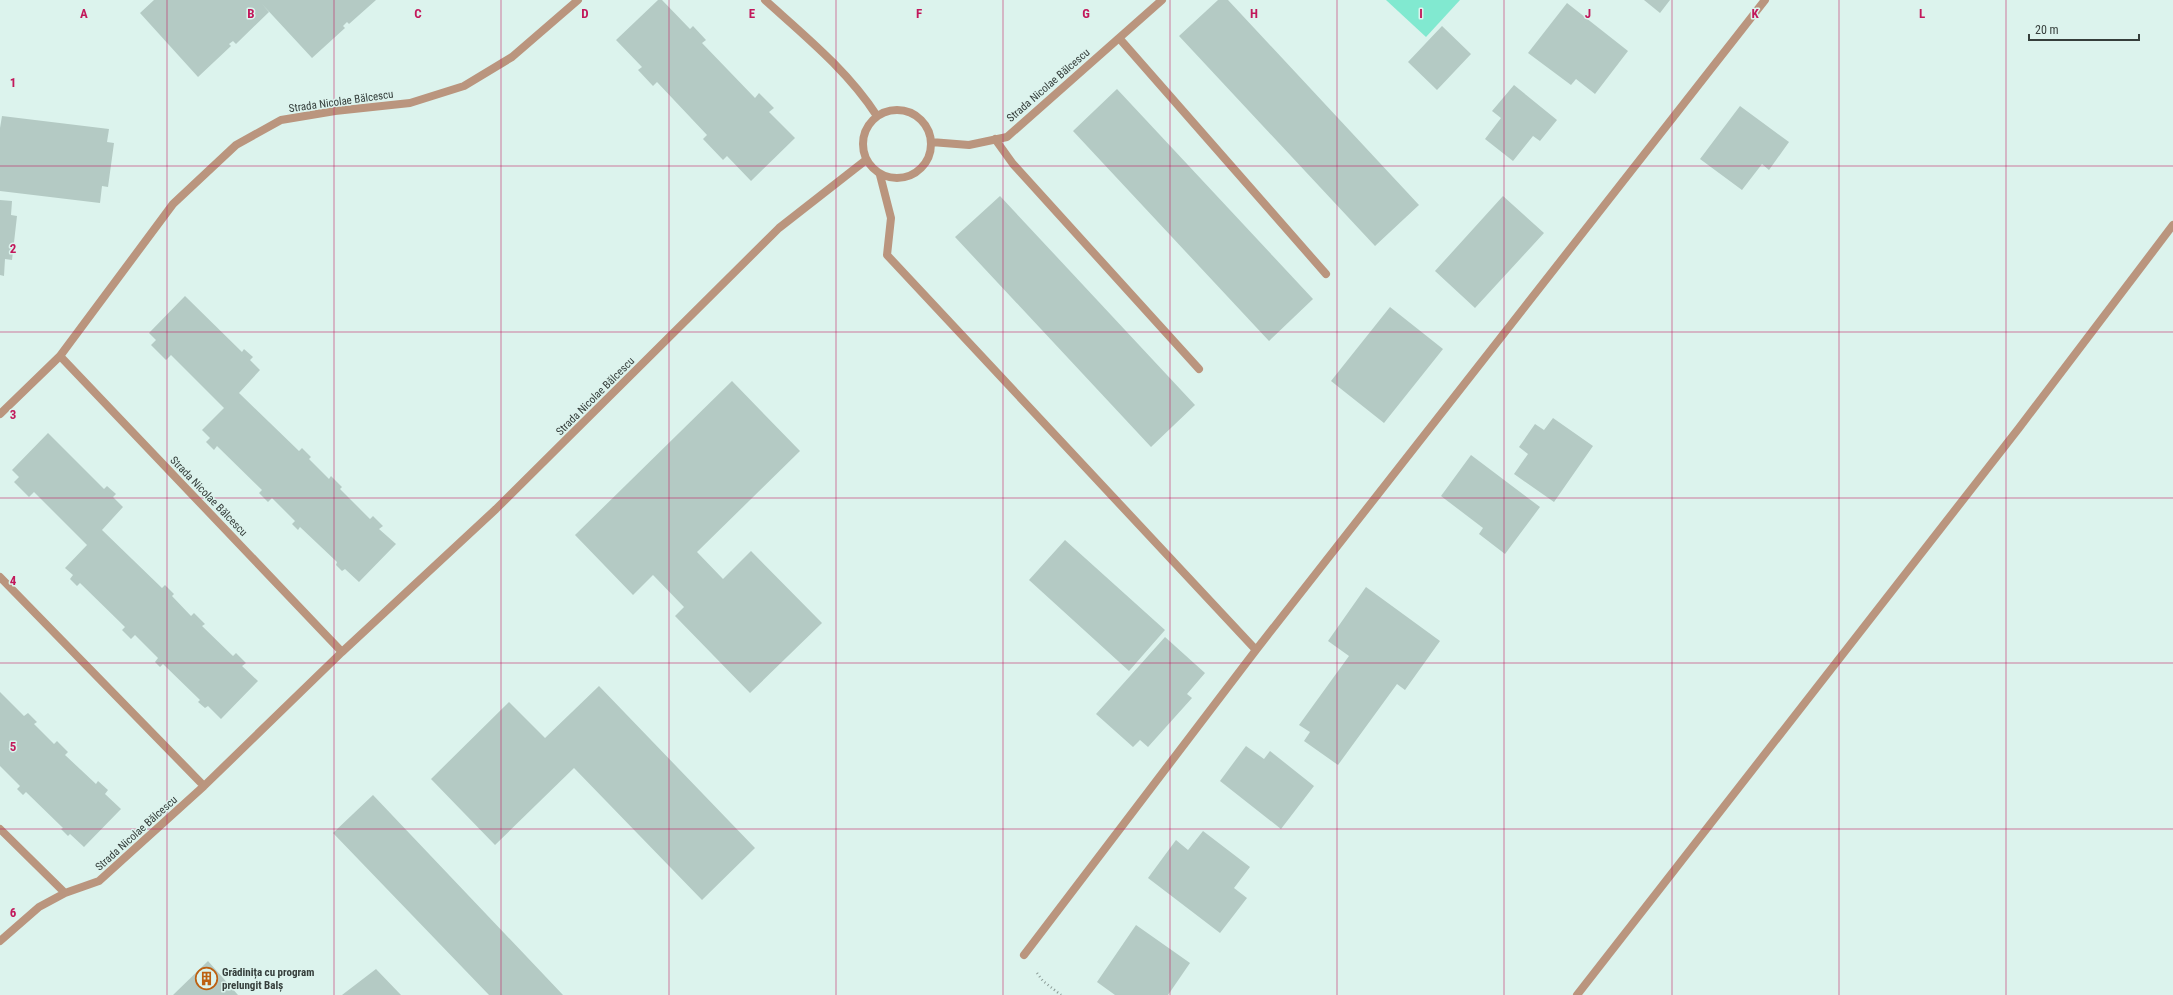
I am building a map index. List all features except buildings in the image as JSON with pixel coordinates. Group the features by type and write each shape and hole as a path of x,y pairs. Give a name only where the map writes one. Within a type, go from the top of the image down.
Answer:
{"street":[{"name":"Strada Nicolae Bălcescu","path":"0,414 60,356 173,204 236,145 281,120 334,111 410,103 464,86 512,57 578,0"},
{"path":"765,0 817,47 862,93 877,116"},
{"name":"Strada Nicolae Bălcescu","path":"931,142 969,145 1007,137 1162,0"},
{"path":"1024,955 1256,650 1765,0"},
{"path":"1119,38 1326,274"},
{"path":"897,110 917,116 925,124 931,142 929,156 923,167 912,175 892,179 880,175 873,169 866,160 863,147 864,135 869,125 877,116 885,112 897,110"},
{"path":"994,139 1013,164 1199,369"},
{"name":"Strada Nicolae Bălcescu","path":"0,941 39,907 65,893 99,881 204,786 342,652 496,510 779,228 866,160"},
{"path":"880,175 891,218 887,256 1256,650"},
{"path":"1578,995 2019,428 2173,225"},
{"name":"Strada Nicolae Bălcescu","path":"60,356 342,652"},
{"path":"0,578 204,786"},
{"path":"0,829 65,893"}],"path":[{"path":"1024,955 1043,981 1061,995"}],"green space":[{"path":"1386,0 1460,0 1426,37"}],"place":[{"name":"Grădinița cu program prelungit Balș","path":"207,978"}]}
